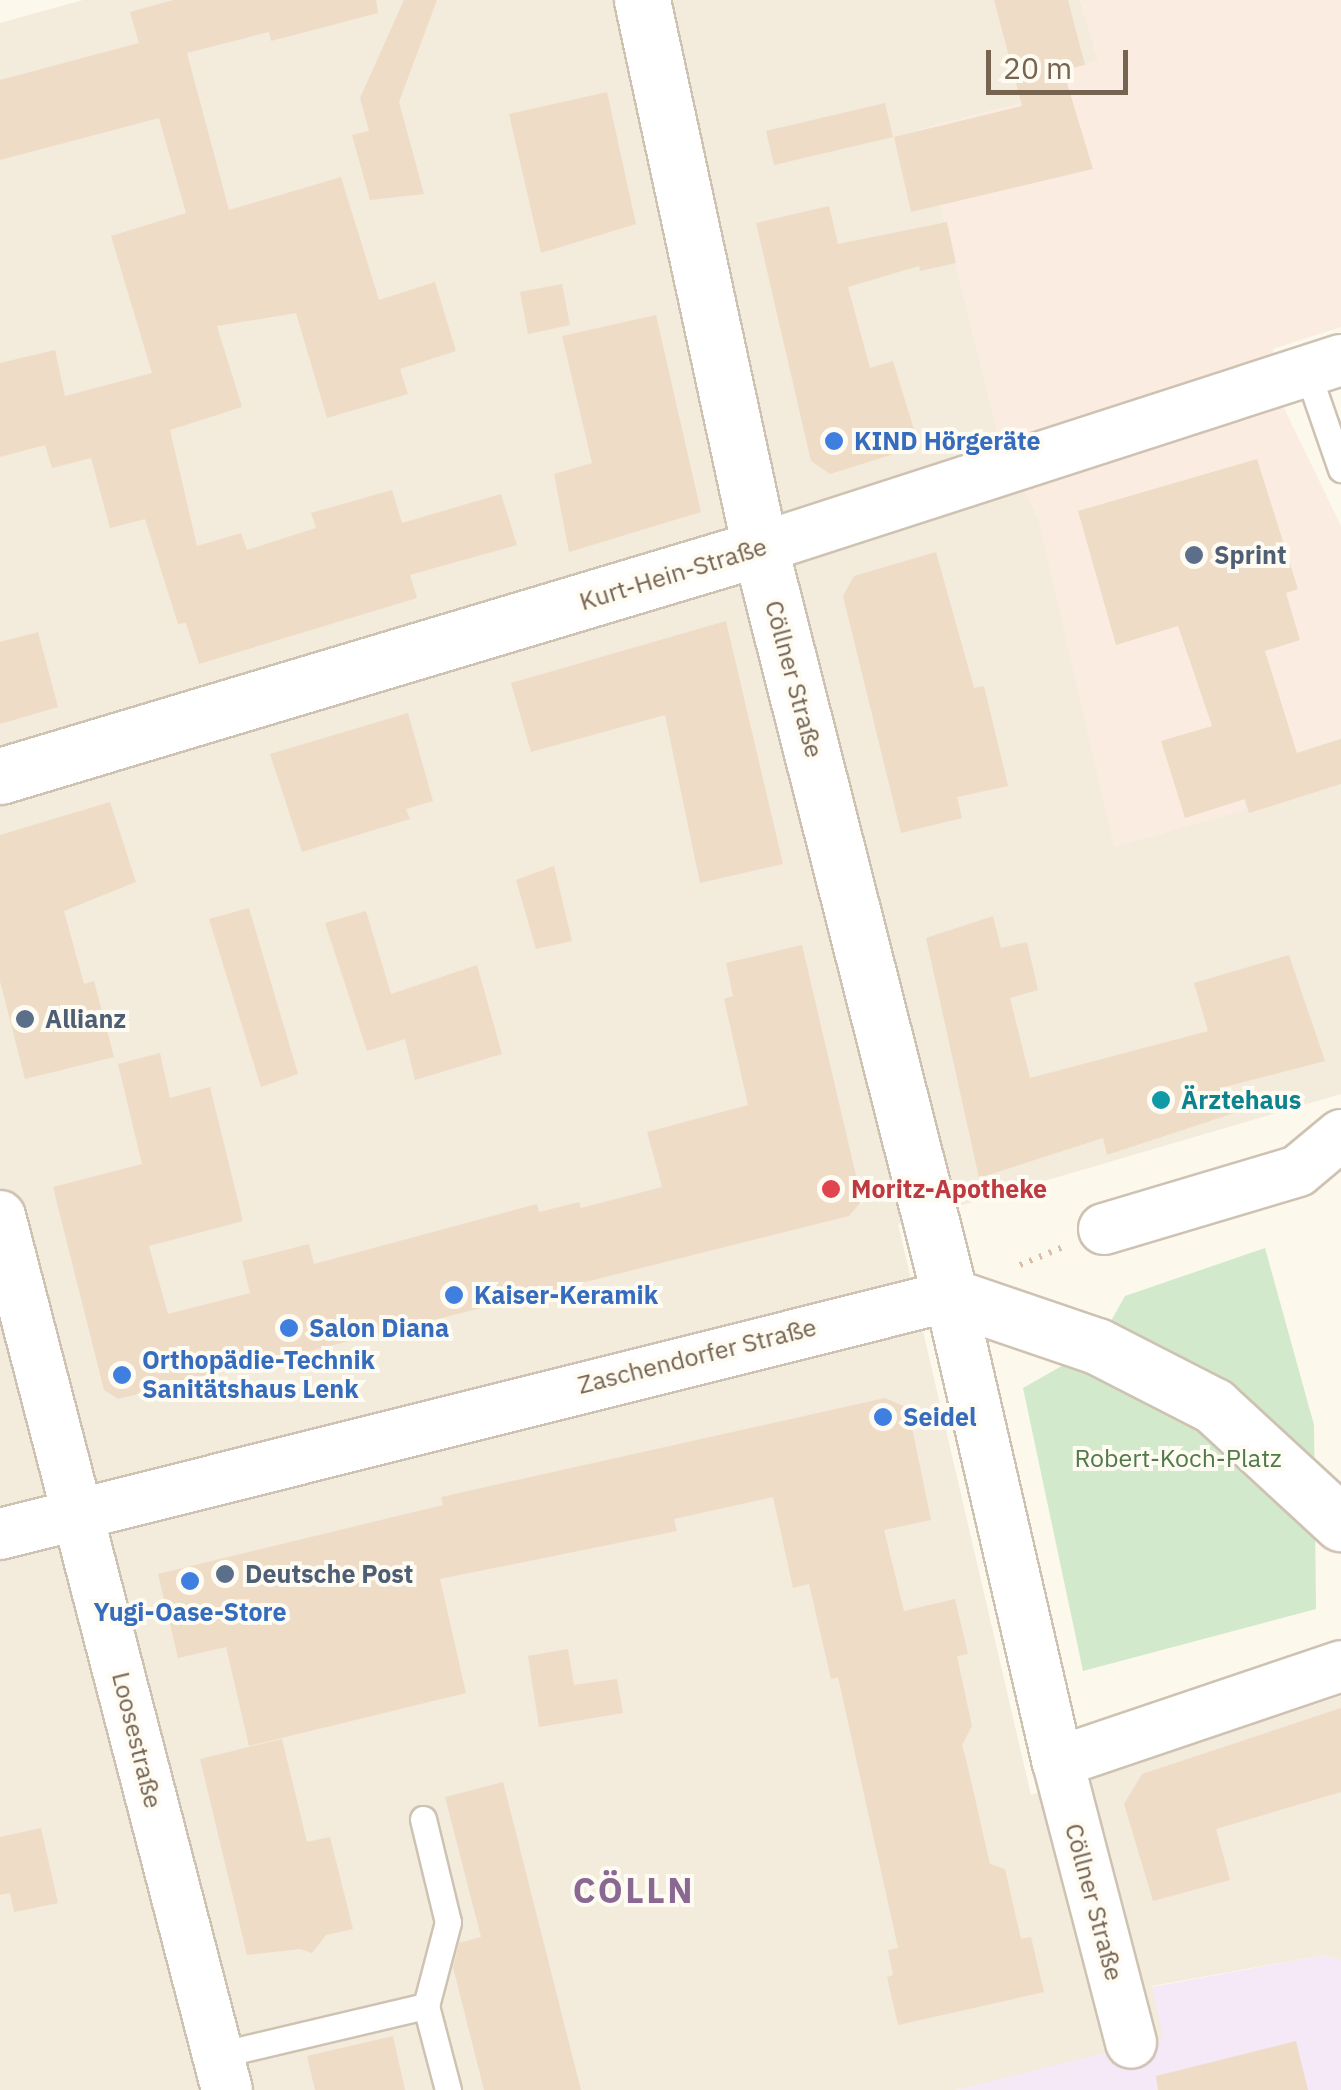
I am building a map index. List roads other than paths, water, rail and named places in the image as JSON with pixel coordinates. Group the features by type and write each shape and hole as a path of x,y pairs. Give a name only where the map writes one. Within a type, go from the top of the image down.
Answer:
{"street":[{"name":"Cöllner Straße","path":"642,0 760,548 950,1296"},
{"name":"Kurt-Hein-Straße","path":"0,776 760,548 1324,365"},
{"path":"1104,1229 1298,1171 1341,1135"},
{"name":"Loosestraße","path":"0,1216 223,2072"},
{"name":"Zaschendorfer Straße","path":"0,1534 950,1296"},
{"path":"950,1296 1098,1346 1214,1406 1341,1523"},
{"path":"950,1296 1058,1762 1341,1666"},
{"name":"Cöllner Straße","path":"1058,1762 1131,2043"}],"lane":[{"path":"1324,365 1341,469"},
{"path":"423,1819 448,1922 426,2006 448,2090"},
{"path":"223,2072 426,2006"}],"place":[{"name":"KIND Hörgeräte","path":"834,441"},
{"name":"Sprint","path":"1194,555"},
{"name":"Allianz","path":"25,1019"},
{"name":"Ärztehaus","path":"1161,1100"},
{"name":"Moritz-Apotheke","path":"831,1189"},
{"name":"Kaiser-Keramik","path":"454,1295"},
{"name":"Salon Diana","path":"289,1328"},
{"name":"Orthopädie-Technik Sanitätshaus Lenk","path":"122,1375"},
{"name":"Seidel","path":"883,1417"},
{"name":"Deutsche Post","path":"225,1574"},
{"name":"Yugi-Oase-Store","path":"190,1581"}],"district":[{"name":"CÖLLN","path":"634,1890"}],"park label":[{"name":"Robert-Koch-Platz","path":"1178,1458"}]}
